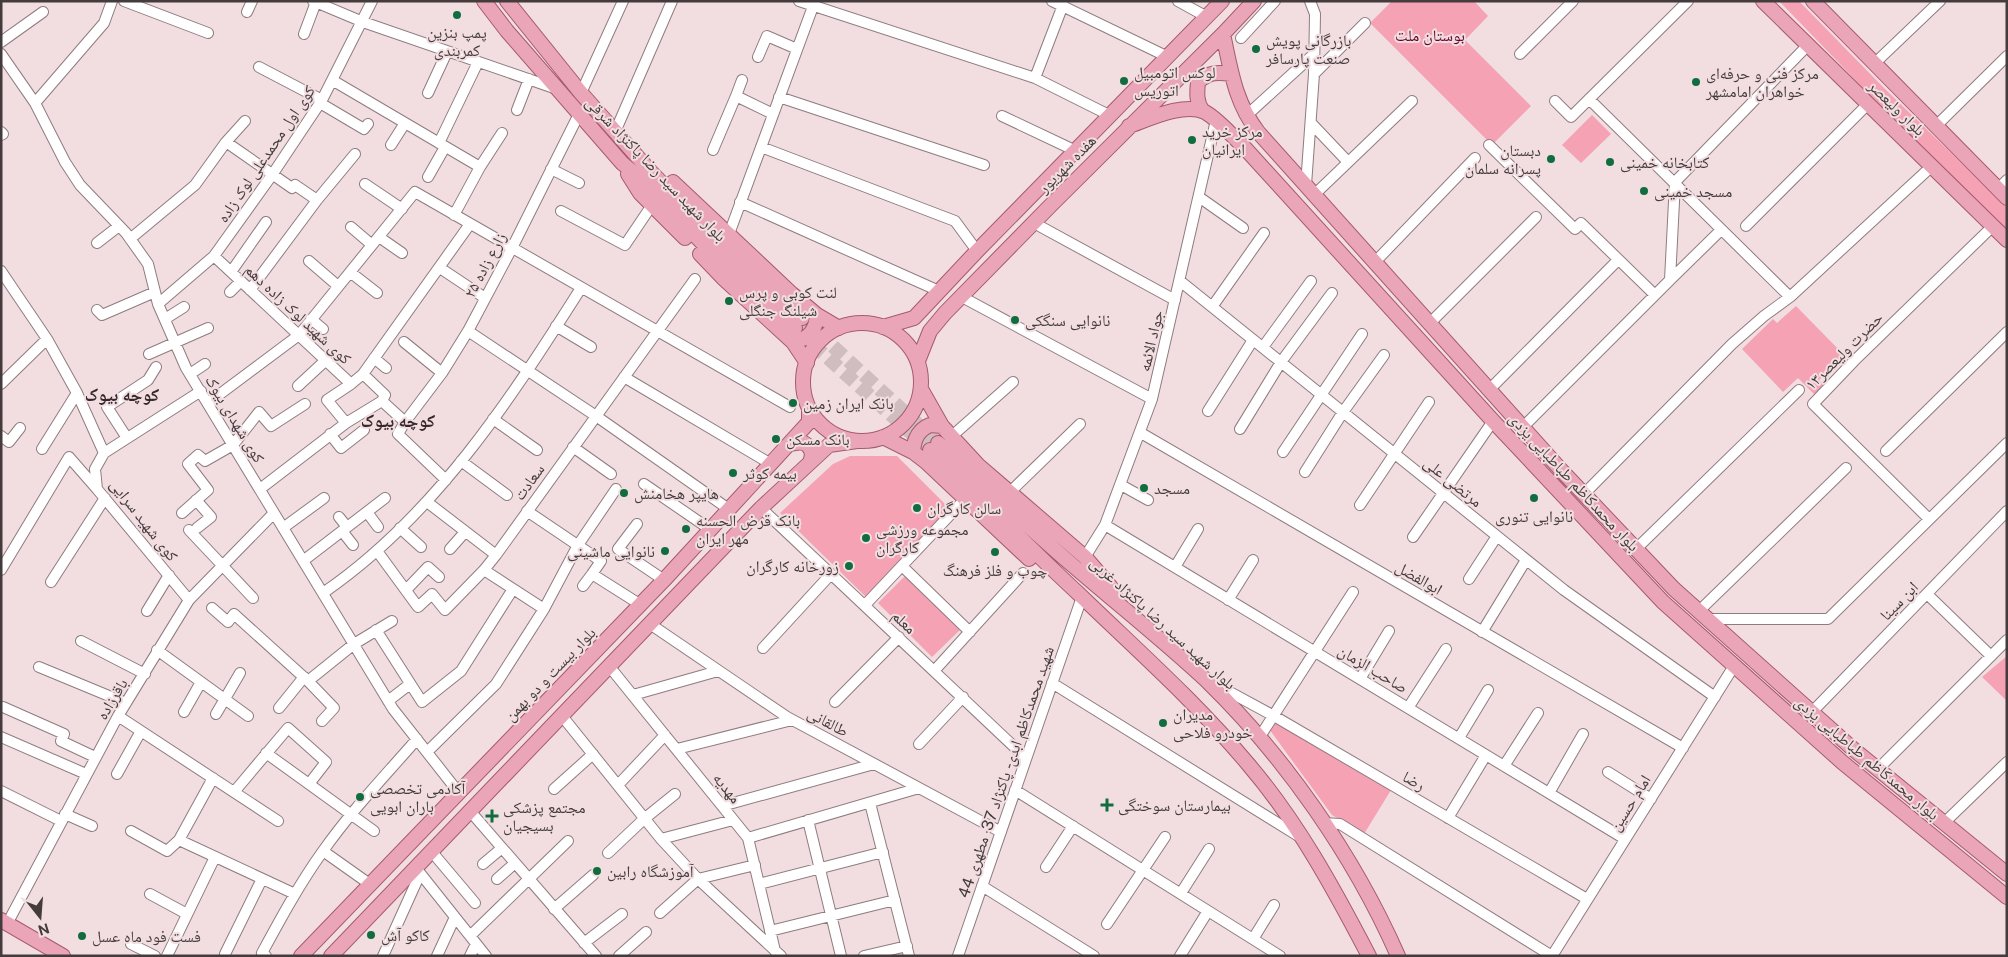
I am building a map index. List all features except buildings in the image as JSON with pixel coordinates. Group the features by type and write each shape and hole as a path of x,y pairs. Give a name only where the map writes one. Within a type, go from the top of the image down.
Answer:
{"main road":[{"name":"بلوار شهید سید رضا پاکنژاد شرقی","path":"484,1 620,161 643,181 714,255 797,330"},
{"name":"بلوار شهید سید رضا پاکنژاد شرقی","path":"507,1 615,132 724,247 797,330"},
{"name":"هفده شهریور","path":"914,318 977,251 1222,1"},
{"name":"هفده شهریور","path":"918,361 930,331 1129,126 1254,1"},
{"name":"بلوار ولیعصر","path":"1763,1 2007,240"},
{"name":"بلوار ولیعصر","path":"1813,1 1936,126 2004,189"},
{"name":"بلوار محمدکاظم طباطبایی یزدی","path":"1223,34 1231,74 1246,116 1258,132 1562,471 1674,589 1878,769 2007,874"},
{"path":"1203,112 1197,93 1198,82 1207,74 1217,72 1231,74"},
{"name":"بلوار محمدکاظم طباطبایی یزدی","path":"1129,126 1162,114 1186,109 1203,112 1216,120 1243,146 1493,421 1663,602 1842,762 2007,897"},
{"path":"634,151 666,176 816,315 839,328"},
{"path":"620,161 640,193 723,278 797,330 807,363"},
{"path":"797,330 800,341 811,334 816,322 816,315"},
{"path":"883,327 914,318 915,329 925,333 930,331"},
{"path":"331,956 402,882 418,871 432,852 470,811 761,508 810,462 829,445 870,441 883,437 897,430 909,418 917,404 921,389 918,361 910,346 898,335 883,327 861,324 839,328 825,337 814,348 807,363 804,378 804,393 809,408 821,424 837,436 857,441"},
{"path":"921,389 947,431 978,464 1084,557 1110,586 1120,604"},
{"name":"بلوار بیست و دو بهمن","path":"301,956 641,605 730,510 809,422 809,408"},
{"path":"913,452 914,442 920,432 930,425 947,431"},
{"path":"883,437 913,452 1055,583 1082,597 1194,706 1249,764 1303,838 1340,900 1369,956"},
{"path":"789,444 797,441 806,444 812,454 810,462"},
{"name":"بلوار شهید سید رضا پاکنژاد غربی","path":"1082,597 934,447 1120,604 1206,681 1259,738 1323,822 1363,888 1398,956"},
{"path":"1550,482 1562,471"},
{"path":"564,684 579,698"},
{"path":"387,868 402,882"},
{"path":"4,922 63,956"}],"street":[{"path":"35,103 104,23 112,1"},
{"path":"124,1 208,33"},
{"path":"247,12 252,1"},
{"name":"کوی اول محمدعلی لوک زاده","path":"158,304 214,256 272,175 321,101 363,22 372,1"},
{"path":"581,93 623,1"},
{"path":"615,132 672,1"},
{"path":"799,1 814,4 1035,78 1111,116"},
{"path":"1052,1 1168,57"},
{"path":"1178,1 1207,17"},
{"path":"1241,38 1275,1"},
{"path":"1310,1 1315,14 1311,123 1311,189"},
{"path":"1520,54 1573,1"},
{"path":"1555,101 1571,117 1688,1"},
{"path":"1875,64 1940,1"},
{"path":"304,34 315,2 363,22 558,89"},
{"path":"729,234 814,4"},
{"path":"1035,78 1063,5"},
{"path":"1,42 43,12"},
{"path":"1314,74 1365,23"},
{"path":"758,58 767,36 797,50"},
{"path":"1670,280 1674,182 1808,45"},
{"path":"428,93 447,52"},
{"path":"1246,116 1314,54"},
{"path":"1936,126 2007,56"},
{"name":"کوی شهدای بیوک","path":"3,59 35,103 65,162 80,185 119,226 148,264 158,304 190,374 388,701 460,793"},
{"path":"428,177 478,62"},
{"path":"259,67 321,101 364,128 368,124"},
{"path":"517,110 529,79"},
{"path":"332,80 480,167"},
{"path":"713,150 742,80"},
{"path":"736,96 773,114"},
{"path":"779,97 984,165"},
{"path":"1589,99 1790,297"},
{"path":"1311,189 1348,162 1412,101"},
{"path":"1746,226 1868,104"},
{"name":"زارع زاده ۲۵","path":"405,422 442,373 468,331 579,114"},
{"path":"1002,116 1076,151"},
{"name":"جواد الائمه","path":"1084,557 1105,525 1141,433 1152,399 1216,120"},
{"path":"130,240 195,186 226,142 245,121"},
{"path":"391,145 405,123"},
{"path":"1311,123 1348,162"},
{"path":"454,215 480,167 502,133"},
{"path":"226,142 292,188 295,185 317,200"},
{"path":"1489,145 1575,229 1581,223 1655,295"},
{"path":"761,146 955,221 977,251"},
{"path":"250,290 317,200 355,154"},
{"path":"1375,262 1475,158"},
{"path":"1584,494 1732,344 1764,316 1790,297 1932,166"},
{"path":"551,169 580,183"},
{"path":"365,184 402,209"},
{"path":"208,403 299,335 416,192 790,407"},
{"path":"1199,196 1243,228"},
{"path":"740,202 939,291"},
{"path":"561,211 626,245 652,205"},
{"path":"1430,323 1536,217"},
{"path":"231,272 266,222"},
{"path":"1034,223 1175,300"},
{"path":"363,374 470,224"},
{"path":"97,243 119,226"},
{"name":"حضرت ولیعصر۱۳","path":"1929,520 1813,404 1993,226"},
{"path":"351,227 402,253"},
{"path":"1523,427 1721,230"},
{"path":"1212,306 1264,233"},
{"name":"کوی شهید لوک زاده دهم","path":"214,256 351,384 363,374 385,395 382,401 405,422"},
{"path":"1489,390 1618,260"},
{"path":"309,262 338,286"},
{"path":"440,268 485,298"},
{"path":"1,270 47,339 77,393 104,453 201,391"},
{"path":"350,272 377,293"},
{"name":"سعادت","path":"377,551 418,607 432,594 445,610 496,555 695,279"},
{"name":"مرتضی علی","path":"1180,280 1564,590 1715,697"},
{"path":"230,292 241,281"},
{"path":"1263,347 1311,281"},
{"path":"323,593 377,551 427,502 446,480 493,419 581,288"},
{"path":"97,310 102,315 155,292"},
{"path":"1240,429 1282,362 1332,293"},
{"path":"962,297 1152,399"},
{"path":"165,319 184,307"},
{"path":"311,319 323,329"},
{"path":"556,326 591,347"},
{"path":"148,354 208,328"},
{"path":"468,331 596,416 730,510"},
{"path":"1886,451 2007,332"},
{"path":"1283,452 1362,334"},
{"path":"1,384 47,339"},
{"path":"1208,410 1253,340"},
{"path":"404,342 442,373"},
{"path":"1305,472 1343,412 1384,355"},
{"path":"374,358 386,368"},
{"path":"298,386 326,360"},
{"path":"190,374 205,364"},
{"path":"127,438 107,407 148,380 156,367"},
{"path":"624,377 771,464"},
{"path":"947,431 1013,382"},
{"path":"346,423 327,400 351,384"},
{"path":"1636,549 1799,390"},
{"path":"42,449 77,393"},
{"path":"260,489 330,434 382,401"},
{"path":"1360,505 1429,402"},
{"path":"182,512 208,490 188,464 198,455 205,461 233,445 259,412 271,426 305,404"},
{"path":"493,419 537,450"},
{"path":"1413,536 1493,421"},
{"path":"405,422 398,434 446,480"},
{"path":"1010,492 1080,424"},
{"path":"1,436 9,442 20,428"},
{"path":"330,434 341,448 364,430"},
{"name":"ابوالفضل","path":"1141,433 1683,748"},
{"path":"1703,615 1828,619 2007,443"},
{"path":"573,447 611,474"},
{"name":"کوی شهید سرایی","path":"104,453 95,469 97,489 189,600"},
{"path":"1,570 69,457 97,489"},
{"path":"461,461 507,495"},
{"path":"1703,615 1846,468"},
{"path":"644,484 711,530"},
{"path":"1121,485 1148,500"},
{"path":"427,752 496,684 544,609 578,545 616,489"},
{"path":"51,582 105,498"},
{"path":"283,528 324,498"},
{"path":"303,561 385,498"},
{"path":"865,605 965,499"},
{"path":"196,500 211,517 193,529 253,598"},
{"path":"427,502 496,555"},
{"name":"معلم","path":"761,508 1026,758"},
{"path":"527,511 601,561 583,586"},
{"name":"ابن سینا","path":"1812,712 2007,511"},
{"path":"367,512 378,527"},
{"name":"باقرزاده","path":"4,922 118,716 189,600 274,513"},
{"path":"340,518 353,545"},
{"path":"637,524 618,549 664,580"},
{"name":"صاحب الزمان","path":"1105,525 1625,839"},
{"path":"400,528 420,547"},
{"path":"1175,567 1198,529"},
{"path":"450,549 465,532"},
{"path":"1469,580 1497,536"},
{"path":"1228,600 1253,560"},
{"path":"1482,632 1526,560"},
{"path":"406,590 428,566 439,577"},
{"path":"902,566 970,632"},
{"path":"484,570 544,609"},
{"path":"934,670 1023,573"},
{"path":"592,574 641,605"},
{"path":"763,648 832,574"},
{"path":"147,611 168,575"},
{"path":"376,630 422,702 461,671 513,589"},
{"path":"1259,738 1354,592"},
{"path":"1927,594 1991,656"},
{"name":"شهید محمدکاظم ابدی- پاکنژاد 37- مطهری 44","path":"958,956 1082,597"},
{"path":"212,608 228,622 234,614 306,679 334,708 322,720"},
{"path":"279,708 306,679 354,644 392,621"},
{"name":"طالقانی","path":"650,624 792,720 1001,832"},
{"path":"1360,679 1389,631"},
{"path":"835,702 899,637"},
{"path":"1878,769 2007,640"},
{"path":"81,642 145,674"},
{"path":"1408,708 1446,649"},
{"path":"157,650 248,716"},
{"name":"مهدیه","path":"610,666 748,838 770,931 778,953"},
{"name":"امام حسین","path":"1552,956 1734,666"},
{"path":"39,667 126,704"},
{"path":"633,695 718,671"},
{"path":"216,714 240,672"},
{"path":"184,712 201,682"},
{"path":"388,701 410,684"},
{"path":"1052,684 1303,838"},
{"name":"رضا","path":"1226,690 1274,716 1587,899"},
{"path":"1458,738 1488,690"},
{"path":"919,744 963,697"},
{"path":"3,707 64,734 61,741 95,758"},
{"path":"1504,766 1538,713"},
{"path":"118,716 278,821"},
{"path":"562,716 661,840 698,879 778,953"},
{"path":"677,749 792,720"},
{"path":"234,792 288,728 326,762 309,784"},
{"path":"117,774 141,731"},
{"path":"1549,793 1583,734"},
{"path":"618,786 665,735"},
{"path":"1,737 86,774"},
{"path":"266,956 262,953 295,894 323,851 351,814 417,739"},
{"path":"266,753 374,831"},
{"path":"554,789 593,754"},
{"path":"1448,818 1486,755"},
{"path":"1944,823 2007,762"},
{"path":"722,806 874,764"},
{"path":"1608,772 1651,798"},
{"path":"131,831 167,851 179,840 213,778"},
{"path":"748,838 919,788"},
{"path":"1015,790 1278,955"},
{"path":"1,791 63,817 92,826"},
{"path":"608,853 644,819 675,794"},
{"path":"864,956 908,951 870,803"},
{"path":"470,811 596,956"},
{"path":"661,840 734,820"},
{"path":"808,820 841,956"},
{"path":"1323,822 1340,824 1552,956"},
{"path":"1046,868 1073,826"},
{"path":"1107,924 1165,837"},
{"path":"179,840 295,894"},
{"path":"470,956 473,940 528,878 568,842"},
{"path":"483,864 502,848"},
{"path":"1181,893 1209,849"},
{"path":"323,851 371,885"},
{"path":"432,852 475,903"},
{"path":"759,884 882,852"},
{"path":"167,956 216,857"},
{"path":"497,879 515,863"},
{"path":"660,913 698,879 755,865"},
{"path":"383,956 418,871 486,956"},
{"path":"554,909 593,875"},
{"path":"226,954 262,878"},
{"path":"982,886 1094,956"},
{"path":"150,894 187,914"},
{"path":"770,931 895,900"},
{"path":"1253,939 1274,904"},
{"path":"1180,956 1208,911"},
{"path":"584,943 622,914"},
{"path":"437,956 455,917"},
{"path":"619,956 646,932"},
{"path":"131,944 155,956"}],"green space":[{"name":"بوستان ملت","path":"1392,1 1474,1 1488,16 1465,40 1531,106 1492,145 1370,23"},
{"path":"1779,1 1799,1 1885,89 2007,207 2007,231 1869,94"},
{"path":"1592,115 1611,134 1581,163 1562,145"},
{"path":"1796,306 1844,355 1819,380 1827,389 1818,398 1798,378 1783,392 1742,349 1773,319 1777,323"},
{"name":"مجموعه ورزشی کارگران","path":"850,456 897,456 953,512 866,597 780,513 833,464"},
{"path":"906,575 960,630 932,657 878,603"},
{"path":"2007,656 2007,701 1982,677"},
{"path":"1274,722 1391,790 1364,834 1332,815 1269,729"}],"tunnel":[{"path":"802,318 938,443"},
{"path":"797,330 930,450"}],"place":[{"name":"پمپ بنزین کمربندی","path":"457,15"},
{"name":"بازرگانی پویش صنعت پارسافر","path":"1256,49"},
{"name":"لوکس اتومبیل اتوریس","path":"1124,81"},
{"name":"مرکز فنی و حرفه‌ای خواهران امامشهر","path":"1696,82"},
{"name":"مرکز خرید ایرانیان","path":"1192,140"},
{"name":"دبستان پسرانه سلمان","path":"1551,159"},
{"name":"کتابخانه خمینی","path":"1610,162"},
{"name":"مسجد خمینی","path":"1644,191"},
{"name":"لنت کوبی و پرس شیلنگ‌ جنگلی","path":"729,301"},
{"name":"نانوایی سنگکی","path":"1015,320"},
{"name":"بانک ایران زمین","path":"793,403"},
{"name":"بانک مسکن","path":"776,439"},
{"name":"بیمه کوثر","path":"733,473"},
{"name":"مسجد","path":"1144,488"},
{"name":"هایپر هخامنش","path":"624,493"},
{"name":"نانوایی تنوری","path":"1534,498"},
{"name":"سالن کارگران","path":"917,508"},
{"name":"بانک قرض الحسنه مهر ایران","path":"686,529"},
{"name":"مجموعه ورزشی کارگران","path":"866,538"},
{"name":"نانوایی ماشینی","path":"665,551"},
{"name":"چوب و فلز فرهنگ","path":"995,552"},
{"name":"زورخانه کارگران","path":"849,566"},
{"name":"مدیران خودرو فلاحی","path":"1163,723"},
{"name":"آکادمی تخصصی باران ابویی","path":"360,797"},
{"name":"بیمارستان سوختگی","path":"1107,805"},
{"name":"مجتمع پزشکی بسیجیان","path":"492,816"},
{"name":"آموزشگاه رابین","path":"597,871"},
{"name":"کاکو آش","path":"371,935"},
{"name":"فست فود ماه عسل","path":"82,936"}],"district":[{"name":"کوچه بیوک","path":"122,394"},
{"name":"کوچه بیوک","path":"398,420"}]}
